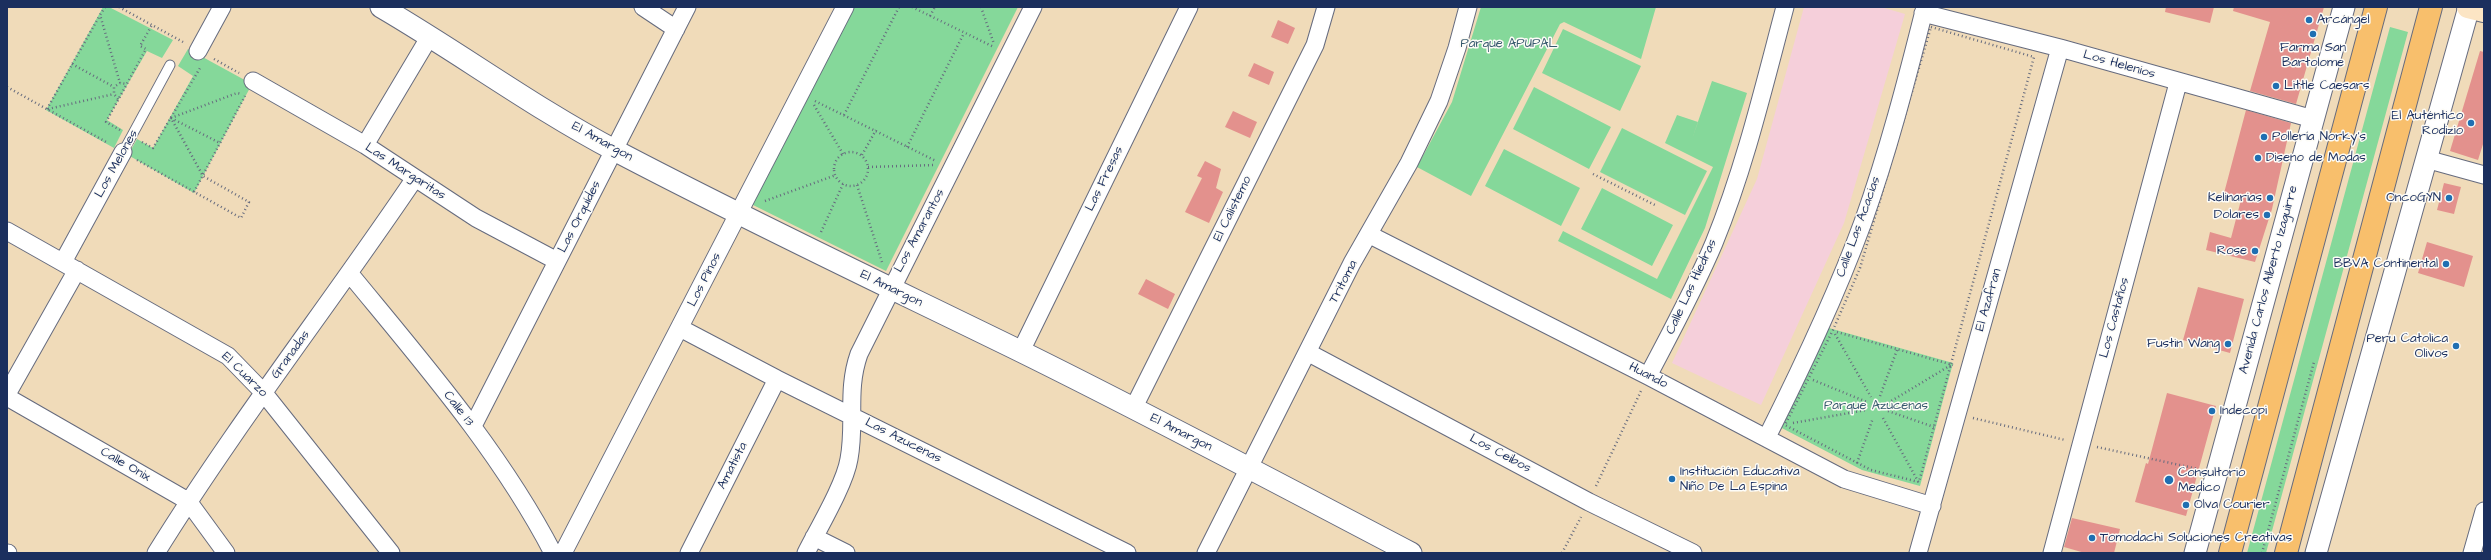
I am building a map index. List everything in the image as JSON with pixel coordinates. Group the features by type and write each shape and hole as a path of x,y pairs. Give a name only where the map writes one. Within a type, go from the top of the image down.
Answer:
{"main road":[{"path":"2230,553 2376,7"},
{"path":"2286,553 2431,7"},
{"path":"2469,7 2484,11"}],"street":[{"path":"201,56 222,7"},
{"name":"El Amargon","path":"381,7 430,36 531,101 614,150 890,289 1020,351 1411,553"},
{"path":"643,7 676,28"},
{"name":"Las Orquídes","path":"473,426 687,7"},
{"name":"Los Pinos","path":"563,553 844,7"},
{"name":"Los Amarantos","path":"806,553 848,465 852,435 850,394 855,364 890,289 1033,7"},
{"name":"Las Fresas","path":"1020,351 1189,7"},
{"name":"El Calistemo","path":"1133,409 1315,44 1326,7"},
{"name":"Tritoma","path":"1206,553 1352,263 1370,235 1409,163 1439,101 1457,48 1468,7"},
{"name":"Calle Las Hiedras","path":"1648,376 1684,306 1714,242 1737,178 1785,7"},
{"name":"Avenida Carlos Alberto Izaguirre","path":"2195,553 2344,7"},
{"path":"2316,553 2469,7"},
{"name":"Los Helenios","path":"1924,10 2178,83 2313,119"},
{"name":"Calle Las Acacias","path":"1766,438 1826,314 1863,222 1895,120 1924,10"},
{"path":"365,146 430,36"},
{"name":"El Azafran","path":"1918,553 2060,48"},
{"name":"Las Margaritas","path":"253,81 365,146 476,218 557,261"},
{"name":"Los Castaños","path":"2052,553 2178,83"},
{"name":"Los Melones","path":"7,396 70,266 117,148"},
{"path":"2426,159 2484,175"},
{"name":"Granadas","path":"156,553 188,501 263,392 350,274 415,178"},
{"name":"El Cuarzo","path":"7,231 228,356 263,392 391,553"},
{"name":"Huando","path":"1370,235 1648,376 1844,479 1932,506"},
{"name":"Calle 13","path":"350,274 473,426 531,510 553,553"},
{"name":"Las Azucenas","path":"680,328 777,379 1126,553"},
{"name":"Los Ceibos","path":"1308,353 1589,502 1693,553"},
{"name":"Amatista","path":"689,553 777,379"},
{"name":"Calle Onix","path":"7,396 188,501 226,553"},
{"path":"2472,553 2484,511"},
{"path":"814,537 846,553"}],"lane":[{"name":"Los Melones","path":"117,148 170,65"}],"path":[{"path":"47,109 105,7"},
{"path":"844,114 899,7"},
{"path":"912,7 996,48"},
{"path":"930,16 935,7"},
{"path":"981,7 996,48"},
{"path":"100,15 120,83"},
{"path":"117,148 120,130 106,122 146,49 140,46 152,25"},
{"path":"1785,424 1832,330 1860,268 1931,27 2034,57 1919,482"},
{"path":"907,147 964,32"},
{"path":"992,55 999,41"},
{"path":"153,148 171,118 201,56"},
{"path":"72,64 114,87"},
{"path":"194,192 253,81"},
{"path":"114,87 120,83 127,84"},
{"path":"7,87 241,218 249,202 203,176 171,118"},
{"path":"114,87 114,94 118,100"},
{"path":"171,118 237,93 245,96"},
{"path":"47,109 114,94"},
{"path":"843,154 810,98 938,162 933,171"},
{"path":"171,118 220,143"},
{"path":"862,155 876,130"},
{"path":"852,152 862,155 868,167 866,178 857,185 843,184 836,175 835,163 843,154 852,152"},
{"path":"868,167 936,164"},
{"path":"1593,174 1657,206"},
{"path":"739,213 755,204 836,175"},
{"path":"819,236 843,184"},
{"path":"857,185 884,268"},
{"path":"884,268 888,261"},
{"path":"878,264 884,268"},
{"path":"1832,330 1970,370"},
{"path":"1832,330 1871,397"},
{"path":"1880,396 1897,350"},
{"path":"1888,403 1951,365"},
{"path":"1562,553 1589,502 1648,376"},
{"path":"1808,378 1867,402"},
{"path":"1785,424 1866,410"},
{"path":"1888,411 1934,427"},
{"path":"1857,463 1873,418"},
{"path":"1883,418 1932,506"},
{"path":"1785,424 1872,470 1919,482"}],"shaded area":[{"path":"1804,7 1881,7 1905,14 1844,223 1761,405 1672,363 1757,179"}],"green space":[{"path":"103,7 109,7 173,40 162,58 147,51 107,120 123,130 114,148 46,110"},
{"path":"850,7 1018,7 886,271 749,203"},
{"name":"Parque APUPAL","path":"1481,7 1656,7 1641,59 1564,22 1560,24 1471,196 1417,167 1452,102"},
{"path":"2390,27 2408,32 2266,553 2247,553"},
{"path":"1563,29 1641,66 1620,111 1542,73"},
{"path":"188,49 252,84 194,193 128,155 137,139 153,148 193,76 178,66"},
{"path":"1712,81 1747,93 1705,228 1671,299 1558,241 1563,231 1657,279 1713,167 1665,143 1677,115 1698,122"},
{"path":"1534,87 1611,127 1589,169 1513,129"},
{"path":"1622,128 1707,171 1685,215 1600,172"},
{"path":"1504,149 1580,188 1561,226 1485,186"},
{"path":"1602,188 1673,225 1652,266 1581,229"},
{"name":"Parque Azucenas","path":"1829,328 1953,363 1920,486 1862,470 1778,426"}],"building":[{"path":"2166,7 2214,7 2210,23 2165,12"},
{"path":"2234,7 2324,7 2296,104 2250,91 2270,22 2233,11"},
{"path":"1278,20 1295,28 1288,44 1271,37"},
{"name":"El Auténtico Rodizio","path":"2480,51 2484,52 2484,141 2478,160 2450,151"},
{"path":"1254,63 1274,72 1269,85 1248,76"},
{"path":"2246,110 2291,123 2272,209 2255,262 2206,250 2210,232 2231,238 2241,200 2223,197"},
{"path":"1233,111 1257,122 1250,138 1225,127"},
{"path":"1205,161 1221,169 1216,188 1223,192 1209,223 1185,212 1202,178 1197,176"},
{"name":"OncoGYN","path":"2444,183 2461,187 2454,214 2437,210"},
{"name":"BBVA Continental","path":"2427,242 2473,256 2464,287 2418,273"},
{"path":"1146,279 1175,294 1168,309 1138,294"},
{"path":"2198,287 2244,299 2230,353 2183,340"},
{"path":"2167,393 2216,406 2186,516 2135,502 2146,463 2148,464"},
{"name":"Tomodachi Soluciones Creativas","path":"2072,518 2120,529 2114,553 2085,553 2064,547"}],"place":[{"name":"Arcángel","path":"2309,20"},
{"name":"Farma San Bartolome","path":"2313,34"},
{"name":"Little Caesars","path":"2276,86"},
{"name":"El Auténtico Rodizio","path":"2471,123"},
{"name":"Pollería Norky's","path":"2264,137"},
{"name":"Diseno de Modas","path":"2258,158"},
{"name":"Kelinarias","path":"2270,198"},
{"name":"OncoGYN","path":"2449,198"},
{"name":"Dolares","path":"2267,215"},
{"name":"Rose","path":"2255,251"},
{"name":"BBVA Continental","path":"2446,264"},
{"name":"Fustin Wang","path":"2228,344"},
{"name":"Peru Catolica Olivos","path":"2456,346"},
{"name":"Indecopi","path":"2212,411"},
{"name":"Institución Educativa Niño De La Espina","path":"1672,479"},
{"name":"Consultorio Medico","path":"2169,480"},
{"name":"Olva Courier","path":"2186,505"},
{"name":"Tomodachi Soluciones Creativas","path":"2092,538"}]}
